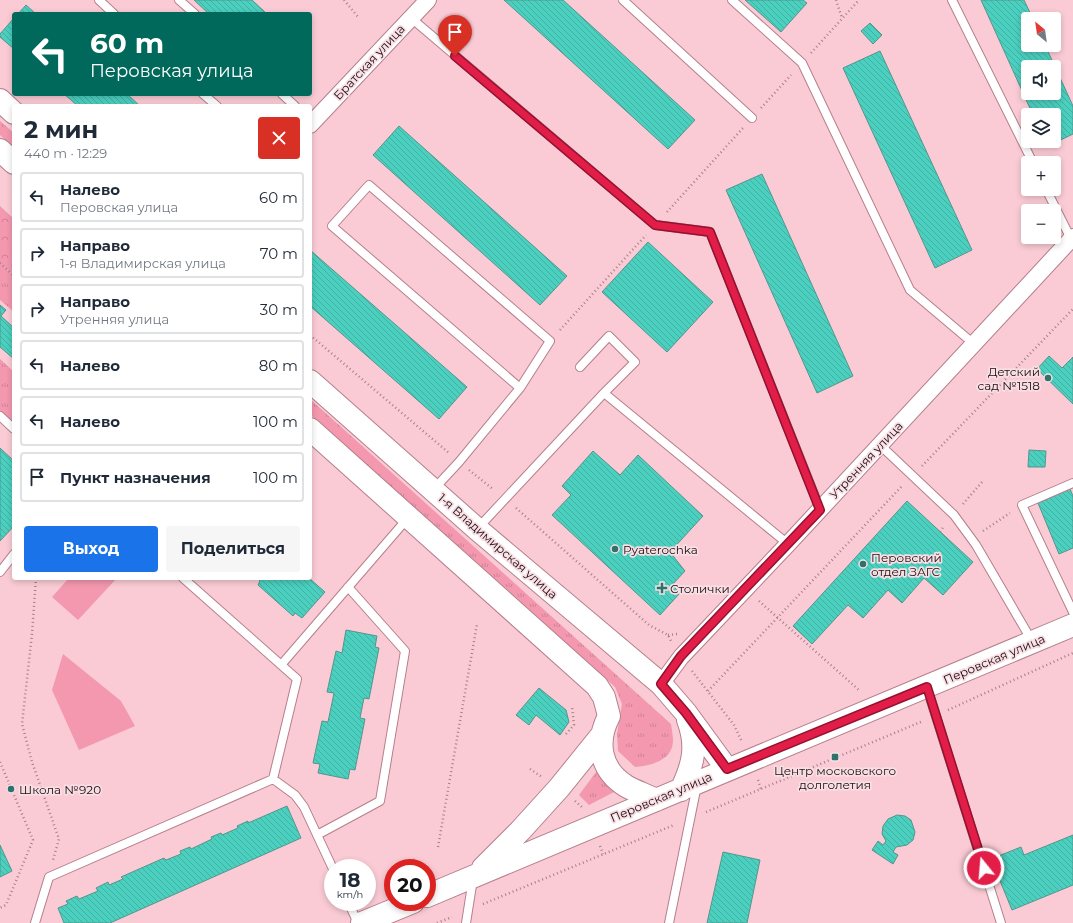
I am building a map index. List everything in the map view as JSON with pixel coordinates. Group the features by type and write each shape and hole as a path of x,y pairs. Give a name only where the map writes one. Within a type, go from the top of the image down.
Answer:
{"main road":[{"path":"0,100 12,111"},
{"path":"0,150 12,161"},
{"name":"1-я Владимирская улица","path":"312,383 477,530 661,684 686,713 727,769"},
{"path":"312,431 597,686 604,697 609,716 603,727 601,736 602,754 616,778 625,785 656,800"},
{"name":"Перовская улица","path":"436,892 750,759 927,687 1073,625"},
{"name":"1-я Владимирская улица","path":"686,713 691,732 693,761 689,786"},
{"path":"474,876 520,831 565,781 601,736"},
{"path":"362,923 391,911"}],"street":[{"name":"Братская улица","path":"312,121 428,0"},
{"name":"Утренняя улица","path":"661,684 681,656 820,510 1072,238"}],"lane":[{"path":"98,0 112,12"},
{"path":"179,0 192,12"},
{"path":"623,0 752,118"},
{"path":"732,0 802,63 910,290 974,344"},
{"path":"952,0 1030,156"},
{"path":"411,18 655,225 710,232 820,510"},
{"path":"206,96 215,104"},
{"path":"284,96 293,104"},
{"path":"433,490 459,462 520,388 550,341 369,185 332,226 520,388"},
{"path":"1050,196 1072,238"},
{"path":"477,530 604,393 635,362 609,336 580,366"},
{"path":"604,393 788,544"},
{"path":"0,416 12,427"},
{"path":"880,445 954,515 971,539 1033,643"},
{"path":"1073,483 1022,505 1073,612"},
{"path":"281,665 408,517"},
{"path":"0,572 12,557"},
{"path":"185,580 297,679 273,779"},
{"path":"318,835 380,802 405,651 348,587"},
{"path":"927,687 1001,923"},
{"path":"35,923 49,877 273,779"},
{"path":"273,779 295,795 304,807 329,859"},
{"path":"669,923 691,818 689,786"},
{"path":"466,923 474,876"},
{"path":"352,911 358,923"}],"path":[{"path":"344,0 358,18"},
{"path":"836,0 842,18"},
{"path":"550,341 859,0"},
{"path":"0,263 12,274"},
{"path":"708,691 777,617 1073,309"},
{"path":"312,337 459,462 506,499 649,625 668,635 681,656 734,725 750,759 761,789"},
{"path":"971,539 1022,505"},
{"path":"36,580 32,634 22,724 32,762 59,839 49,877"},
{"path":"746,589 853,684 874,708"},
{"path":"438,848 477,624"},
{"path":"936,715 1073,653"},
{"path":"566,734 574,725 572,706"},
{"path":"0,762 33,840 6,906 0,908"}],"green space":[{"path":"0,121 12,131 12,146 0,135"},
{"path":"0,206 12,217 12,274 0,263"},
{"path":"0,263 12,274 12,310 0,300"},
{"path":"0,359 12,370 12,422 0,413"},
{"path":"312,401 671,724 673,735 672,748 669,754 664,758 653,764 635,767 618,751 617,734 622,704 615,687 312,416"},
{"path":"67,580 115,580 78,620 52,597"},
{"path":"63,654 121,701 135,726 79,750 52,690"},
{"path":"599,768 616,791 589,805 579,795"}],"building":[{"path":"194,0 252,0 265,12 207,12"},
{"path":"504,0 563,0 695,120 668,149"},
{"path":"745,0 803,0 807,3 781,32"},
{"path":"981,0 1024,0 1030,12 1021,12 1021,52 1048,52 1052,60 1021,60 1021,88"},
{"path":"26,5 34,12 20,12"},
{"path":"12,20 12,47 0,37 0,34"},
{"path":"870,23 882,35 873,44 861,31"},
{"path":"880,51 972,250 935,268 843,68"},
{"path":"1061,80 1073,106 1073,134 1061,140 1061,108 1030,108 1026,100 1061,100"},
{"path":"66,96 129,96 138,104 76,104"},
{"path":"399,126 567,276 540,305 373,155"},
{"path":"762,174 853,376 817,393 726,190"},
{"path":"648,242 713,302 667,352 602,292"},
{"path":"312,252 467,387 439,419 312,308"},
{"path":"0,305 6,310 1,316 12,326 12,357 0,347"},
{"path":"1049,356 1062,368 1073,357 1073,404 1037,369"},
{"path":"0,448 12,459 12,528 0,541"},
{"path":"1029,450 1046,451 1045,467 1028,467"},
{"path":"593,451 620,475 638,455 703,516 670,552 685,571 672,585 680,593 660,615 552,515 571,495 562,486"},
{"path":"1070,489 1073,496 1073,548 1059,554 1038,503"},
{"path":"907,501 973,562 943,595 924,578 902,603 888,590 863,618 848,605 812,644 793,626"},
{"path":"259,580 311,580 325,592 302,618 295,613 293,616 258,585"},
{"path":"346,630 377,636 375,647 379,648 369,699 364,698 360,718 365,719 355,770 350,769 348,779 318,773 320,764 313,763 322,721 328,722 334,693 327,692 336,651 342,653"},
{"path":"539,688 566,710 569,722 560,735 536,715 529,725 516,715"},
{"path":"287,806 301,838 110,923 64,923 58,908 68,904 66,901 77,896 79,899 98,891 96,888 108,882 109,885 123,879 121,877 164,858 166,860 181,854 180,851 190,847 191,849 212,839 211,837 221,833 222,835 238,828 237,826 248,821 248,823"},
{"path":"897,815 905,816 911,820 915,832 913,840 907,845 896,847 893,852 898,855 893,864 872,850 878,841 883,845 886,841 882,834 883,826 888,819"},
{"path":"1073,835 1073,885 1012,910 991,859 1021,847 1024,855"},
{"path":"0,845 12,871 0,877"},
{"path":"723,852 760,860 747,923 707,923"}],"place":[{"name":"Детский сад №1518","path":"1048,378"},
{"name":"Pyaterochka","path":"615,549"},
{"name":"Перовский отдел ЗАГС","path":"863,564"},
{"name":"Столички","path":"662,588"},
{"name":"Центр московского долголетия","path":"835,757"},
{"name":"Школа №920","path":"11,789"}],"route":[{"path":"455,56 655,225 710,232 820,510 681,656 661,684 686,713 727,769 927,687 984,868"}]}
